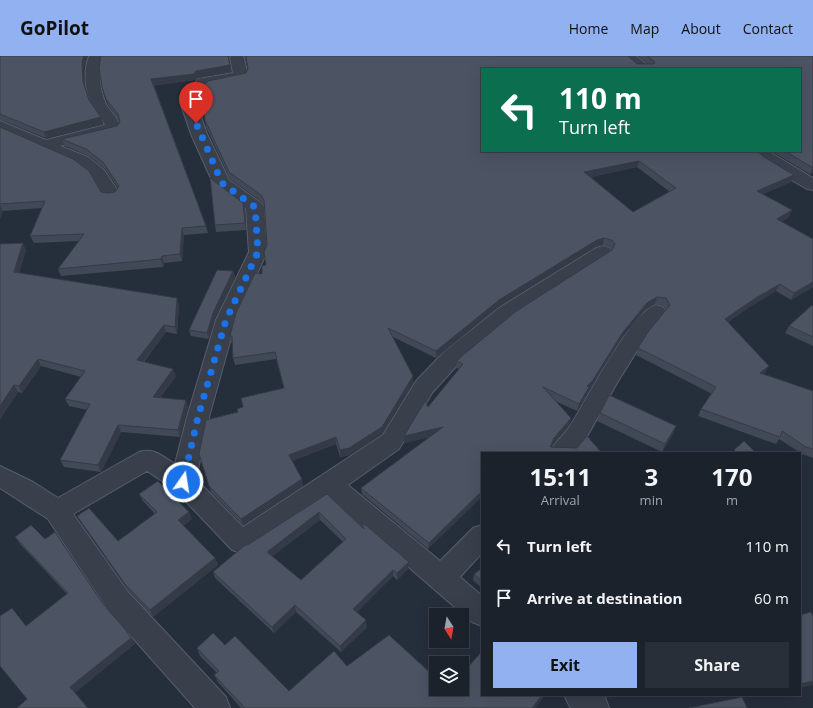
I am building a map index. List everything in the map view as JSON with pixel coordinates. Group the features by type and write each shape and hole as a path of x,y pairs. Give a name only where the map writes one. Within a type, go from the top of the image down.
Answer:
{"street":[{"path":"44,145 113,128 99,106 94,85 92,67 96,56"},
{"path":"627,56 645,68"},
{"path":"183,482 198,417 226,320 258,252 255,207 222,183 199,134 188,102 203,82 241,76 237,58"},
{"path":"0,126 82,161 98,174 111,194"},
{"path":"758,152 813,185"},
{"path":"57,511 147,459 183,482 241,542 391,442 424,387 452,357 506,313 604,252"},
{"path":"561,452 577,434 609,378 638,333 656,312"},
{"path":"0,476 24,488 57,511 118,601 215,708"},
{"path":"330,484 481,612"},
{"path":"441,578 481,537"},
{"path":"580,696 594,708"}],"building":[{"path":"0,56 84,56 82,62 83,82 89,100 101,117 44,132 0,114"},
{"path":"101,56 228,56 230,65 196,71 194,74 151,79 206,226 182,228 180,254 162,256 161,259 58,269 84,234 30,236 45,201 0,204 0,127 73,159 89,171 101,192 115,192 119,186 103,162 86,149 62,139 117,126 120,122 118,114 106,99 102,87 99,68"},
{"path":"246,56 628,56 637,64 654,64 655,62 647,56 813,56 813,168 787,152 801,152 801,68 481,68 481,152 758,152 794,175 757,191 792,210 777,219 813,239 813,282 794,293 780,284 754,299 725,319 769,366 760,373 813,391 813,449 806,447 782,431 780,437 701,409 716,387 638,348 648,332 670,305 666,298 657,297 647,303 623,332 593,380 587,386 589,387 579,404 543,387 571,418 554,438 550,447 577,448 587,436 601,452 481,452 481,492 429,543 361,488 443,427 404,436 425,401 428,407 463,364 457,361 515,312 612,250 615,244 612,240 604,238 597,240 499,300 436,351 388,328 413,376 382,427 349,448 340,450 336,437 289,455 302,479 241,519 209,486 199,454 206,420 238,412 237,409 243,407 241,398 284,388 275,352 233,358 232,336 230,336 236,313 255,273 262,274 262,266 266,265 264,252 267,245 264,200 261,195 229,172 205,120 202,88 208,81 246,73 248,69","holes":["639,161 676,188 633,212 584,172"]},
{"path":"210,177 243,203 245,223 215,225"},
{"path":"23,243 14,272 177,298 175,327 164,325 137,360 173,369 153,397 186,400 178,430 118,425 98,465 60,460 90,404 65,399 85,371 38,359 19,386 14,385 0,406 0,244"},
{"path":"217,270 233,271 213,313 207,333 189,330"},
{"path":"812,305 813,306 813,337 789,326"},
{"path":"609,395 676,426 665,444 600,413"},
{"path":"744,441 755,452 735,452 734,450"},
{"path":"158,481 189,512 178,520 215,558 150,610 125,584 77,516 89,508 118,541 157,512 139,494"},
{"path":"327,494 364,529 362,522 409,562 397,573 393,570 353,609 366,620 340,646 295,605 272,627 213,572 244,546","holes":["319,512 346,539 301,580 267,552"]},
{"path":"31,525 45,539 55,532 103,604 131,638 70,687 88,708 17,708 27,699 0,666 0,616 12,608 26,626 68,593 15,537"},
{"path":"481,569 481,580 474,574"},
{"path":"811,612 813,616 813,681 801,684 801,615"},
{"path":"213,633 225,645 235,636 289,691 334,651 347,666 389,635 429,672 429,696 469,696 469,666 481,652 481,696 541,696 532,708 245,708 214,675 219,671 197,648"},
{"path":"742,697 747,708 689,708"}],"route":[{"path":"183,482 198,417 226,320 258,252 255,207 222,183 199,134 196,123"}]}
